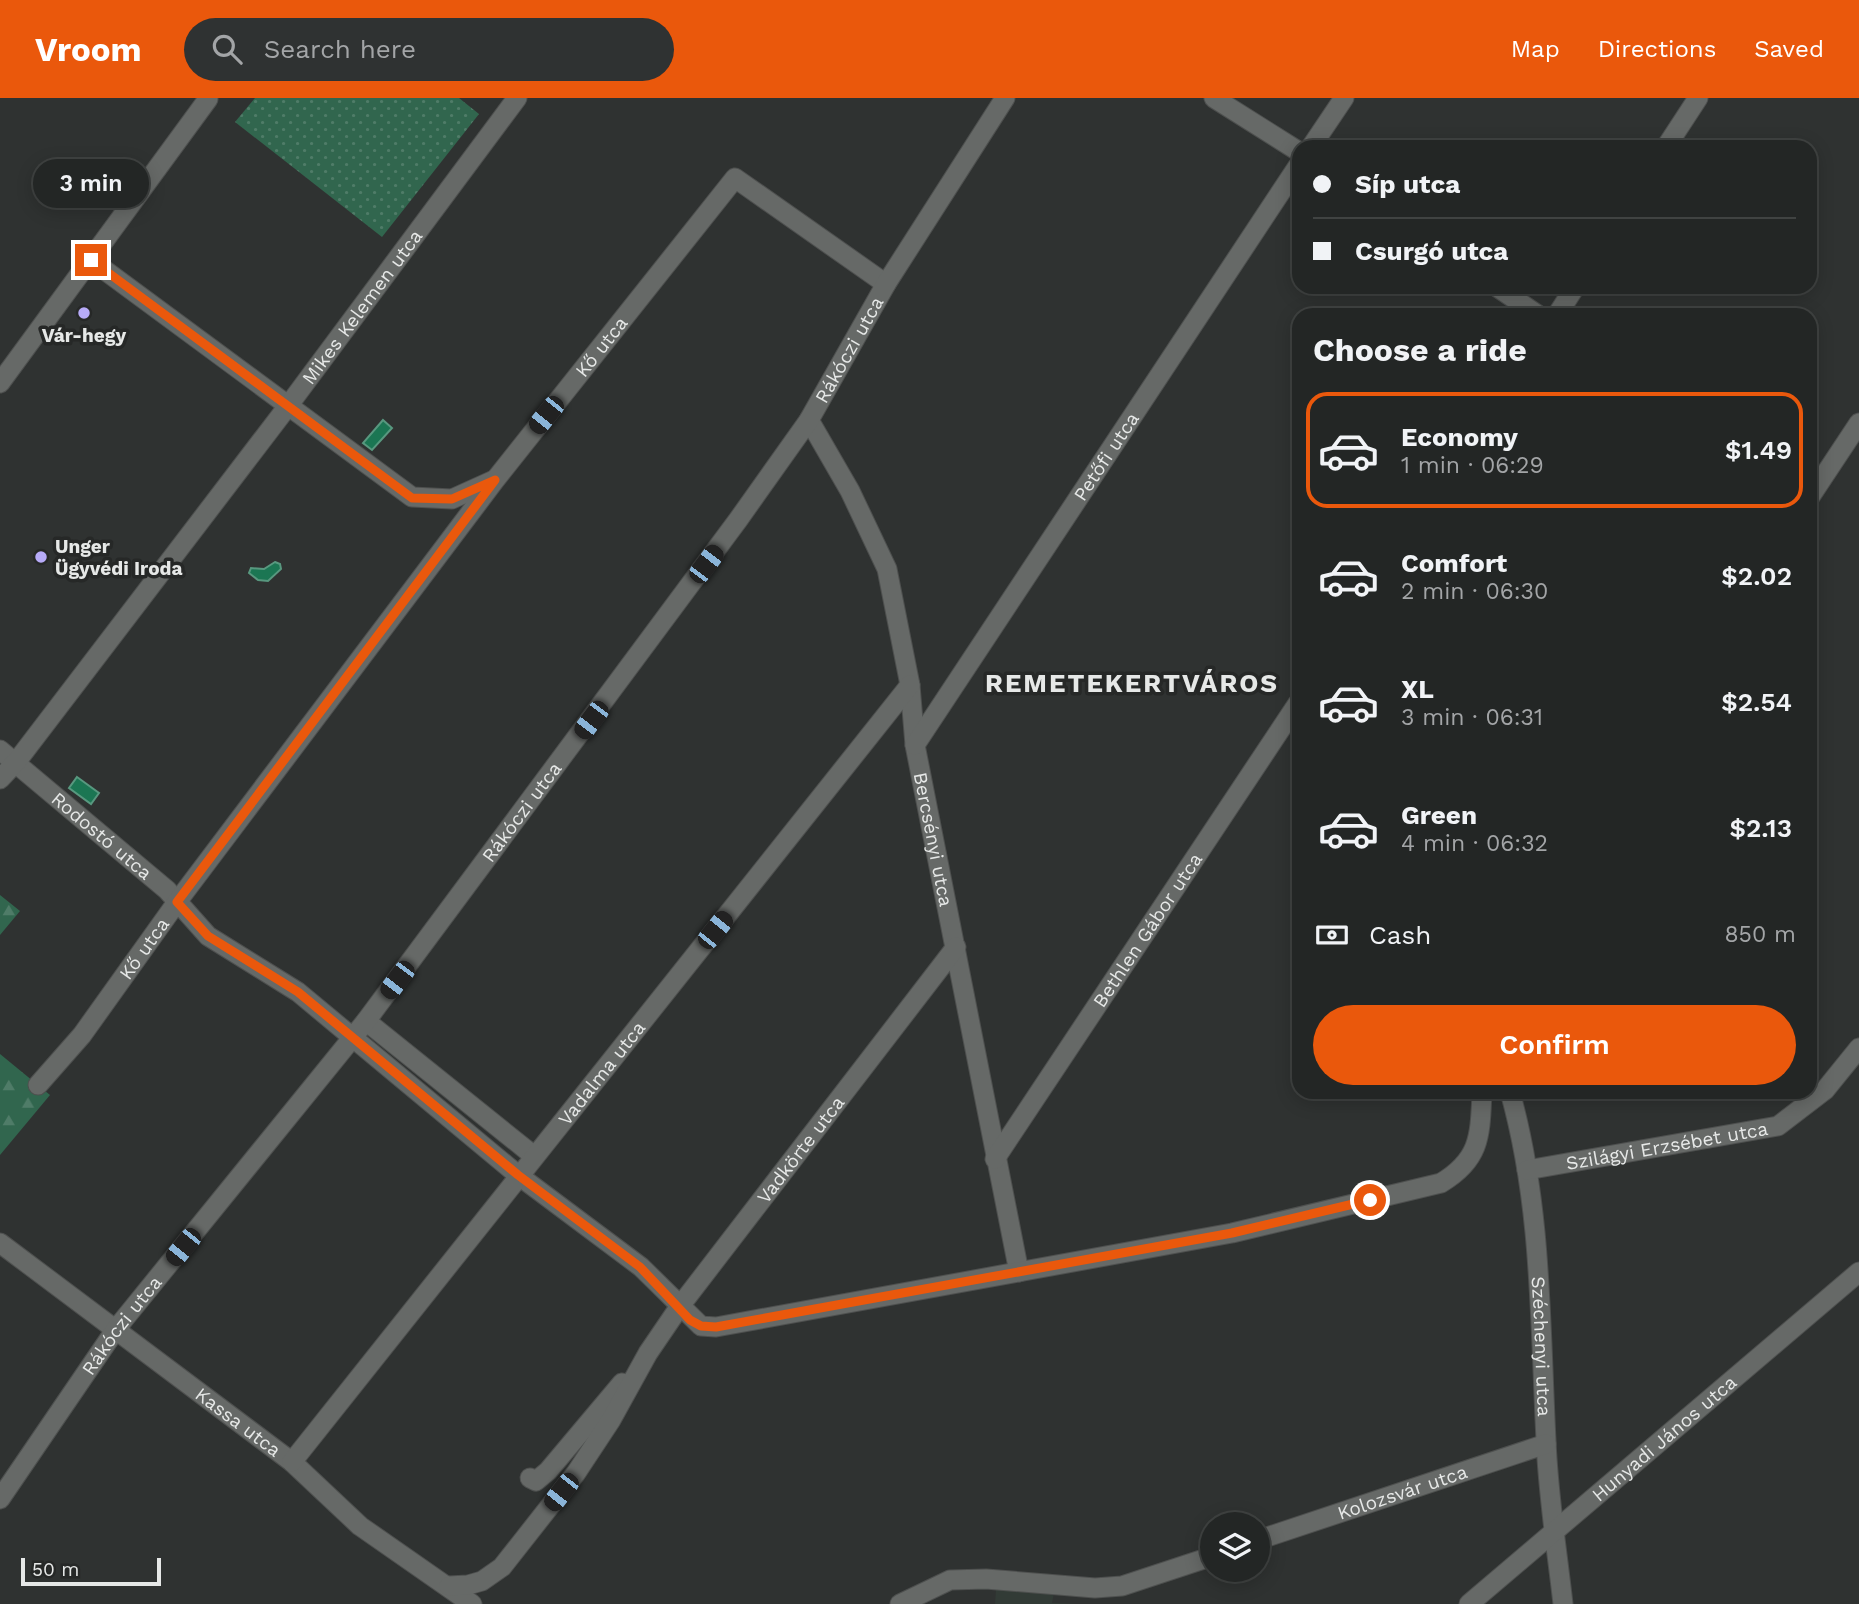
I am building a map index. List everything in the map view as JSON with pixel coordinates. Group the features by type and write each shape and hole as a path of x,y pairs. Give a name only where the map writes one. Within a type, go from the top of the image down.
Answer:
{"street":[{"name":"Mikes Kelemen utca","path":"0,779 17,761 288,406 517,98"},
{"name":"Rákóczi utca","path":"0,1499 116,1329 366,1021 809,420 886,284 1005,98"},
{"path":"1214,98 1292,147"},
{"path":"1316,140 1344,98"},
{"path":"1671,140 1698,98"},
{"path":"0,383 208,99"},
{"name":"Petőfi utca","path":"915,745 1292,175"},
{"name":"Kő utca","path":"38,1086 82,1035 177,902 495,480 735,178 886,284"},
{"path":"91,260 412,498 452,499 495,480"},
{"path":"1507,294 1528,308"},
{"name":"Bercsényi utca","path":"809,420 850,491 887,569 910,685 915,745 1019,1272"},
{"path":"1817,486 1859,423"},
{"name":"Vadalma utca","path":"292,1462 910,685"},
{"name":"Bethlen Gábor utca","path":"995,1158 1292,712"},
{"name":"Rodostó utca","path":"0,750 17,761 167,890 208,936 298,992 518,1175 640,1267 685,1313"},
{"name":"Vadkörte utca","path":"530,1478 536,1481 548,1471 685,1313 956,947"},
{"path":"366,1021 534,1156"},
{"name":"Szilágyi Erzsébet utca","path":"1817,1096 1859,1048"},
{"path":"685,1313 701,1326 716,1327 1232,1233 1441,1183 1459,1172 1470,1158 1479,1139 1482,1099"},
{"name":"Széchenyi utca","path":"1512,1099 1527,1170 1539,1258 1546,1444 1563,1604"},
{"name":"Szilágyi Erzsébet utca","path":"1527,1170 1778,1126 1813,1099"},
{"name":"Kassa utca","path":"0,1243 292,1462 360,1526 472,1604"},
{"name":"Hunyadi János utca","path":"1469,1604 1859,1272"},
{"name":"Vadkörte utca","path":"449,1586 468,1586 482,1581 502,1567 583,1462 611,1420 648,1353"},
{"name":"Kolozsvár utca","path":"1270,1536 1546,1444"},
{"path":"901,1604 950,1580 986,1579 1095,1588 1122,1586 1200,1560"}],"shaded area":[{"path":"383,420 392,428 372,450 363,443"},
{"path":"275,562 280,564 281,569 268,581 258,580 249,573 251,568 264,569"},
{"path":"77,777 99,793 91,804 69,788"},
{"path":"996,1589 1054,1593 1052,1603 1077,1604 995,1604"}],"green space":[{"path":"255,98 459,98 479,114 382,237 235,122"},
{"path":"0,895 20,911 0,935"},
{"path":"0,1054 50,1095 0,1155"}],"place":[{"name":"Vár-hegy","path":"84,313"},
{"name":"Unger Ügyvédi Iroda","path":"41,557"}],"district":[{"name":"REMETEKERTVÁROS","path":"1132,683"}],"route":[{"path":"91,260 412,498 452,499 495,480 177,902 208,936 298,992 518,1175 640,1267 680,1306 690,1320 701,1326 716,1327 1232,1233 1370,1200"}]}
